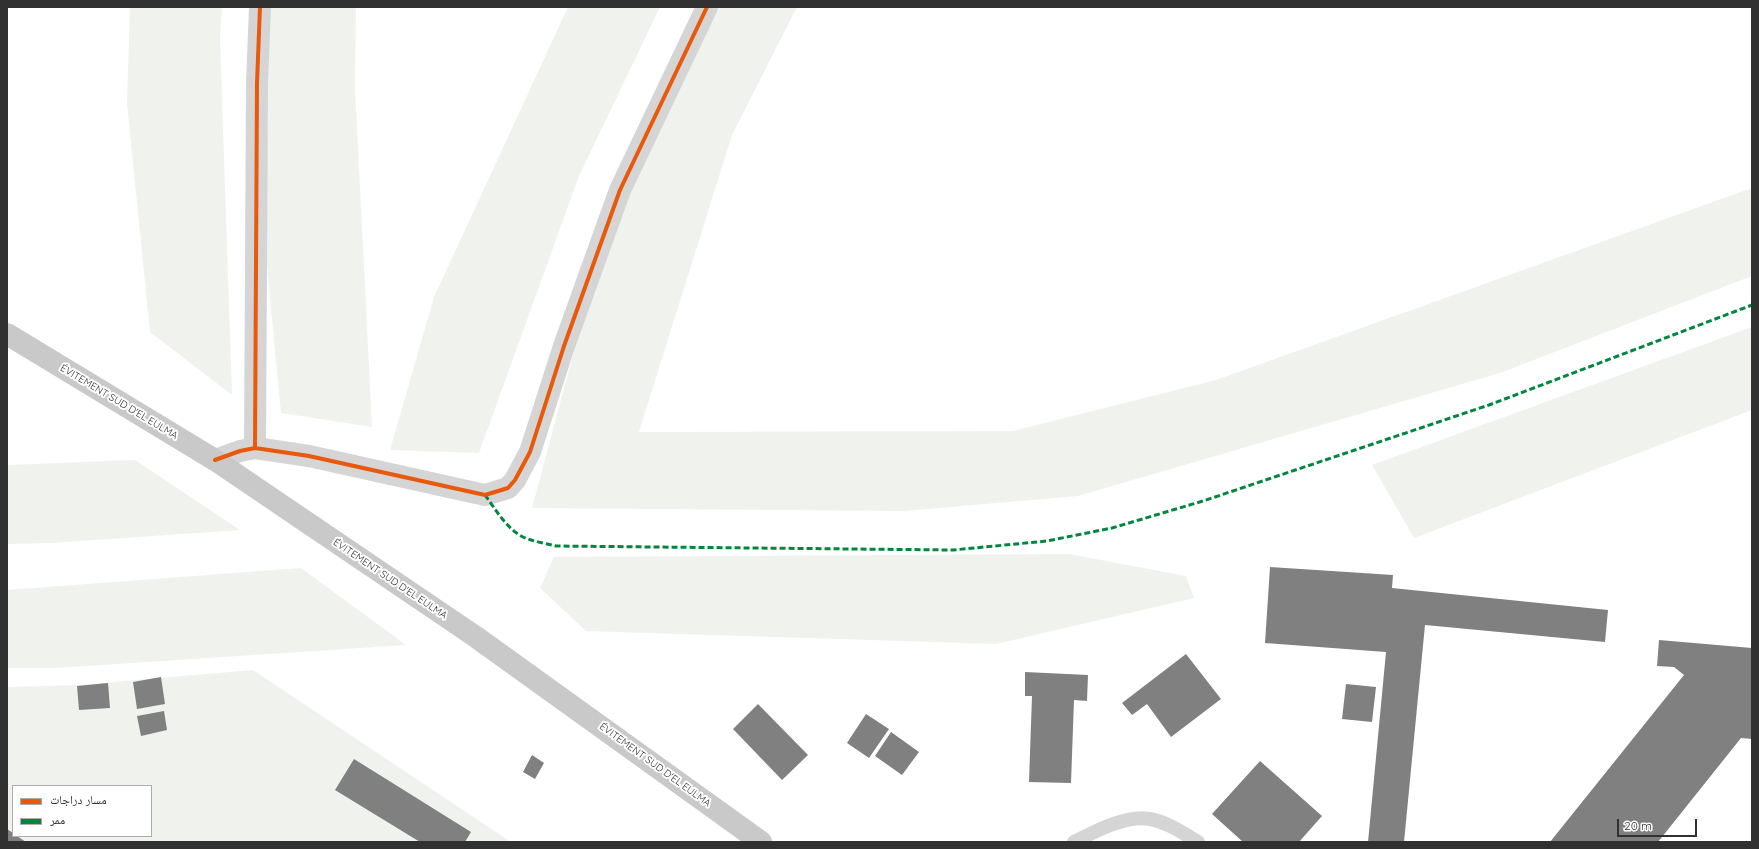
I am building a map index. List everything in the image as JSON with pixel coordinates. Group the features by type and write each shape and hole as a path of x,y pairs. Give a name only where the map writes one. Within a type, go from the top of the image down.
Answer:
{"main road":[{"name":"ÉVITEMENT SUD D'EL EULMA","path":"7,334 215,460 476,637 751,839"}],"street":[{"path":"255,448 257,83 260,7"},
{"path":"215,460 240,451 255,448 309,456 485,494 508,488 515,480 530,452 564,346 620,190 707,7"}],"lane":[{"path":"1074,842 1129,819 1150,819 1172,827 1198,842"}],"shaded area":[{"path":"130,7 222,7 220,38 232,395 150,332 127,103"},
{"path":"261,7 356,7 355,88 372,427 281,413 254,131"},
{"path":"568,7 660,7 579,176 479,453 390,450 434,297"},
{"path":"707,7 797,7 732,135 639,432 1013,431 1216,380 1752,188 1752,276 1500,373 1078,496 904,511 532,508 594,276"},
{"path":"1752,327 1752,410 1414,538 1372,465"},
{"path":"135,460 240,530 51,543 7,544 7,465"},
{"path":"1069,554 1186,576 1194,598 996,644 586,631 540,588 554,557"},
{"path":"301,568 406,645 56,668 7,668 7,590"},
{"path":"253,670 511,842 7,842 7,687 78,685"}],"building":[{"path":"1270,567 1393,575 1392,588 1608,610 1605,642 1425,625 1404,842 1368,842 1386,652 1265,643"},
{"path":"1659,640 1752,648 1752,739 1741,738 1658,842 1550,842 1684,675 1674,667 1657,666"},
{"path":"1186,654 1221,699 1171,737 1147,704 1132,715 1122,703"},
{"path":"1025,672 1088,675 1087,701 1074,700 1071,783 1029,782 1032,696 1025,696"},
{"path":"161,677 165,704 137,709 133,682"},
{"path":"108,683 110,708 79,710 77,686"},
{"path":"1346,684 1376,687 1372,722 1342,719"},
{"path":"758,704 808,755 782,780 733,729"},
{"path":"164,711 167,730 141,736 137,716"},
{"path":"866,714 889,729 869,758 847,743"},
{"path":"891,732 919,752 902,775 875,756"},
{"path":"532,755 544,763 535,779 523,772"},
{"path":"354,759 471,832 465,842 420,842 335,790"},
{"path":"1260,761 1322,816 1299,842 1243,842 1212,814"},
{"path":"7,829 12,832 12,837 18,837 26,842 7,842"}],"marked path":[{"path":"485,495 498,514 515,532 528,539 556,546 953,550 1047,541 1112,528 1203,501 1489,405 1752,305"}],"cycle path":[{"path":"255,448 257,83 260,7"},
{"path":"215,460 240,451 255,448 309,456 485,495 508,488 515,480 530,452 564,346 620,190 707,7"}]}
